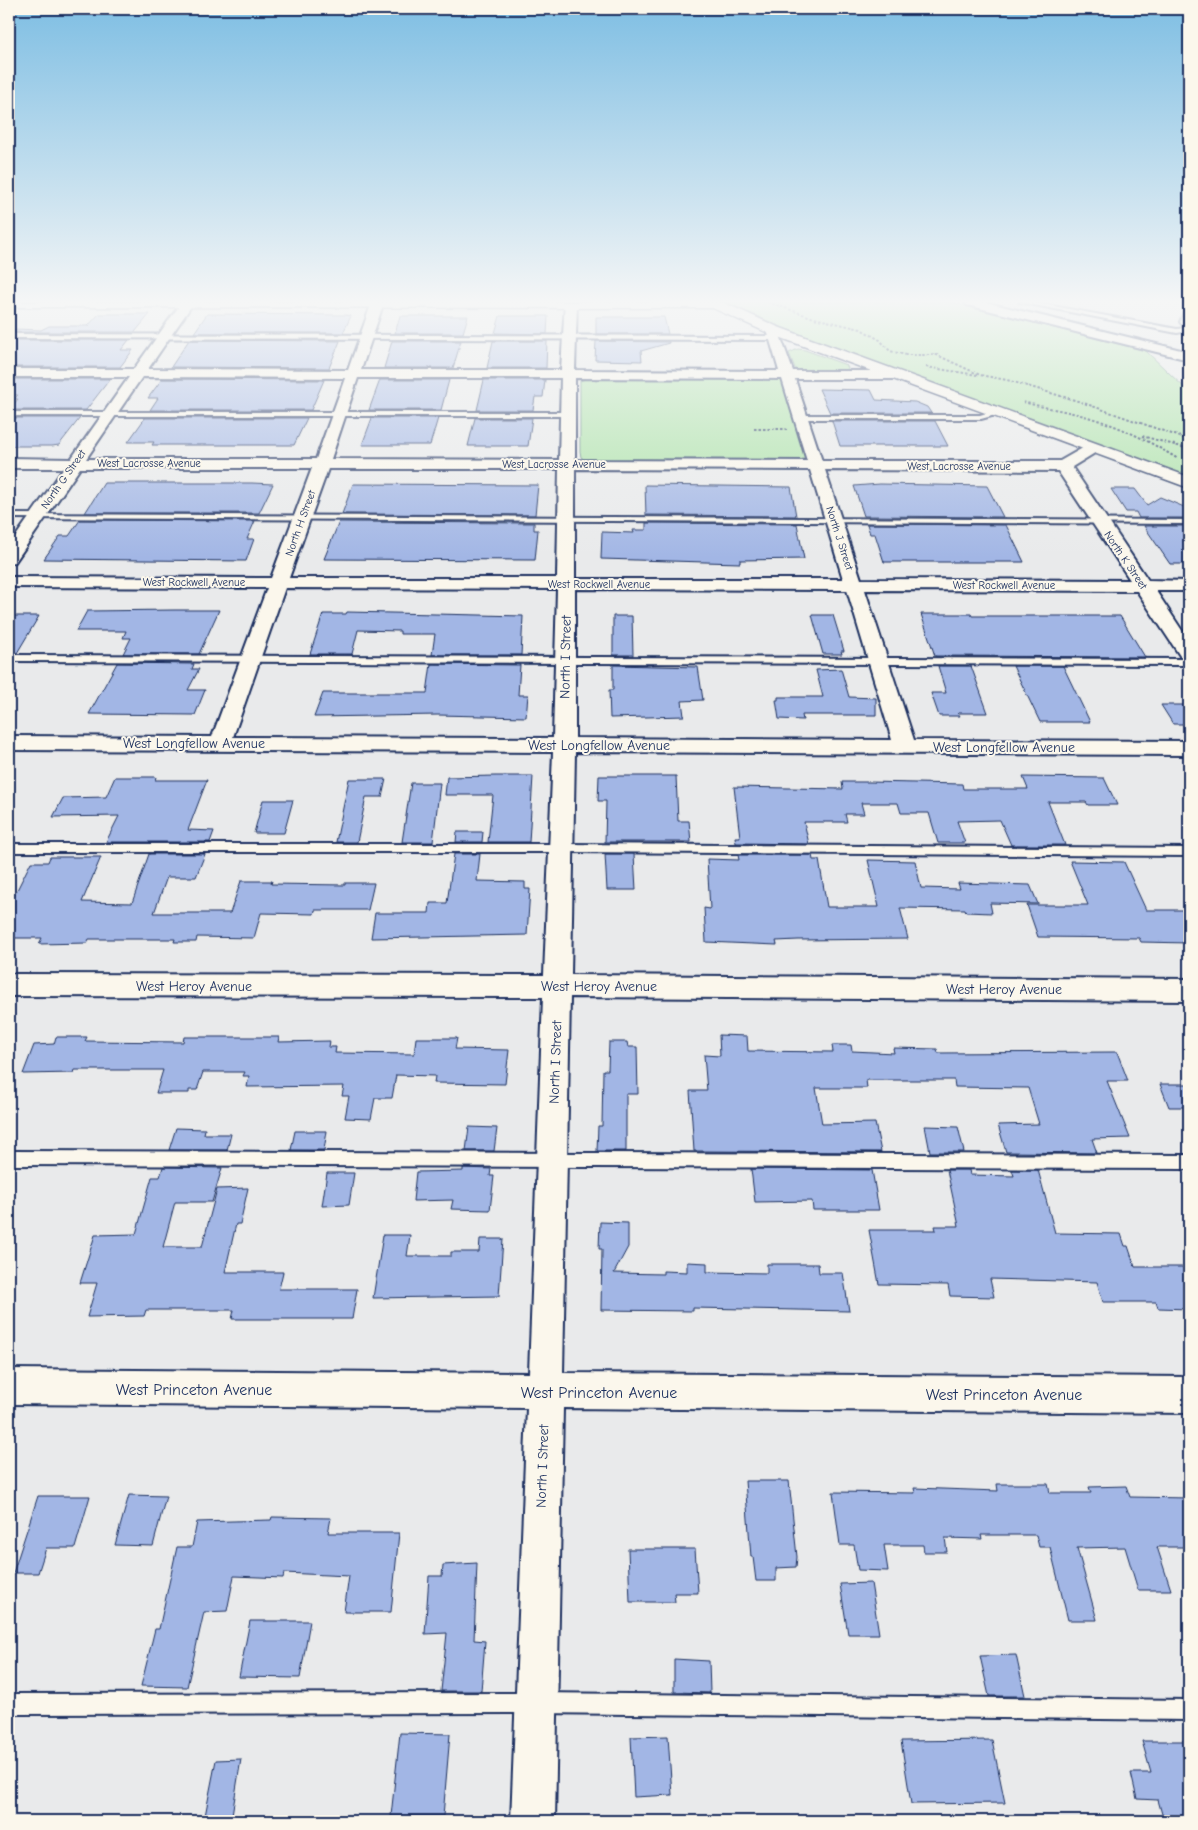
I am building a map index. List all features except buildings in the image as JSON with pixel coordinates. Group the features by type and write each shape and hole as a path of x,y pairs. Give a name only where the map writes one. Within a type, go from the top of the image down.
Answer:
{"street":[{"name":"North G Street","path":"9,558 128,387"},
{"name":"North H Street","path":"220,743 322,464 348,387"},
{"name":"North I Street","path":"533,1821 564,744 568,387"},
{"name":"North J Street","path":"791,387 817,465 905,746"},
{"path":"930,387 1189,483"},
{"path":"1063,466 1093,448"},
{"name":"West Lacrosse Avenue","path":"9,462 1063,466"},
{"name":"North K Street","path":"1063,466 1189,655"},
{"name":"West Rockwell Avenue","path":"9,582 1189,586"},
{"name":"West Longfellow Avenue","path":"9,743 1189,748"},
{"name":"West Heroy Avenue","path":"9,985 1189,990"},
{"name":"West Princeton Avenue","path":"9,1387 1189,1395"}],"lane":[{"path":"803,423 981,417 996,412"},
{"path":"9,414 338,416 568,414"},
{"path":"9,516 1189,522"},
{"path":"9,658 1189,662"},
{"path":"9,848 561,848 1189,852"},
{"path":"9,1158 1189,1162"},
{"path":"9,1704 536,1703 1189,1710"}],"path":[{"path":"1032,387 1081,402 1189,440"},
{"path":"754,429 770,429 803,423"},
{"path":"770,429 770,434"},
{"path":"1135,434 1189,449"}],"green space":[{"path":"580,387 785,387 806,457 799,461 584,459 581,457"},
{"path":"945,387 1184,387 1189,392 1189,477"}]}
